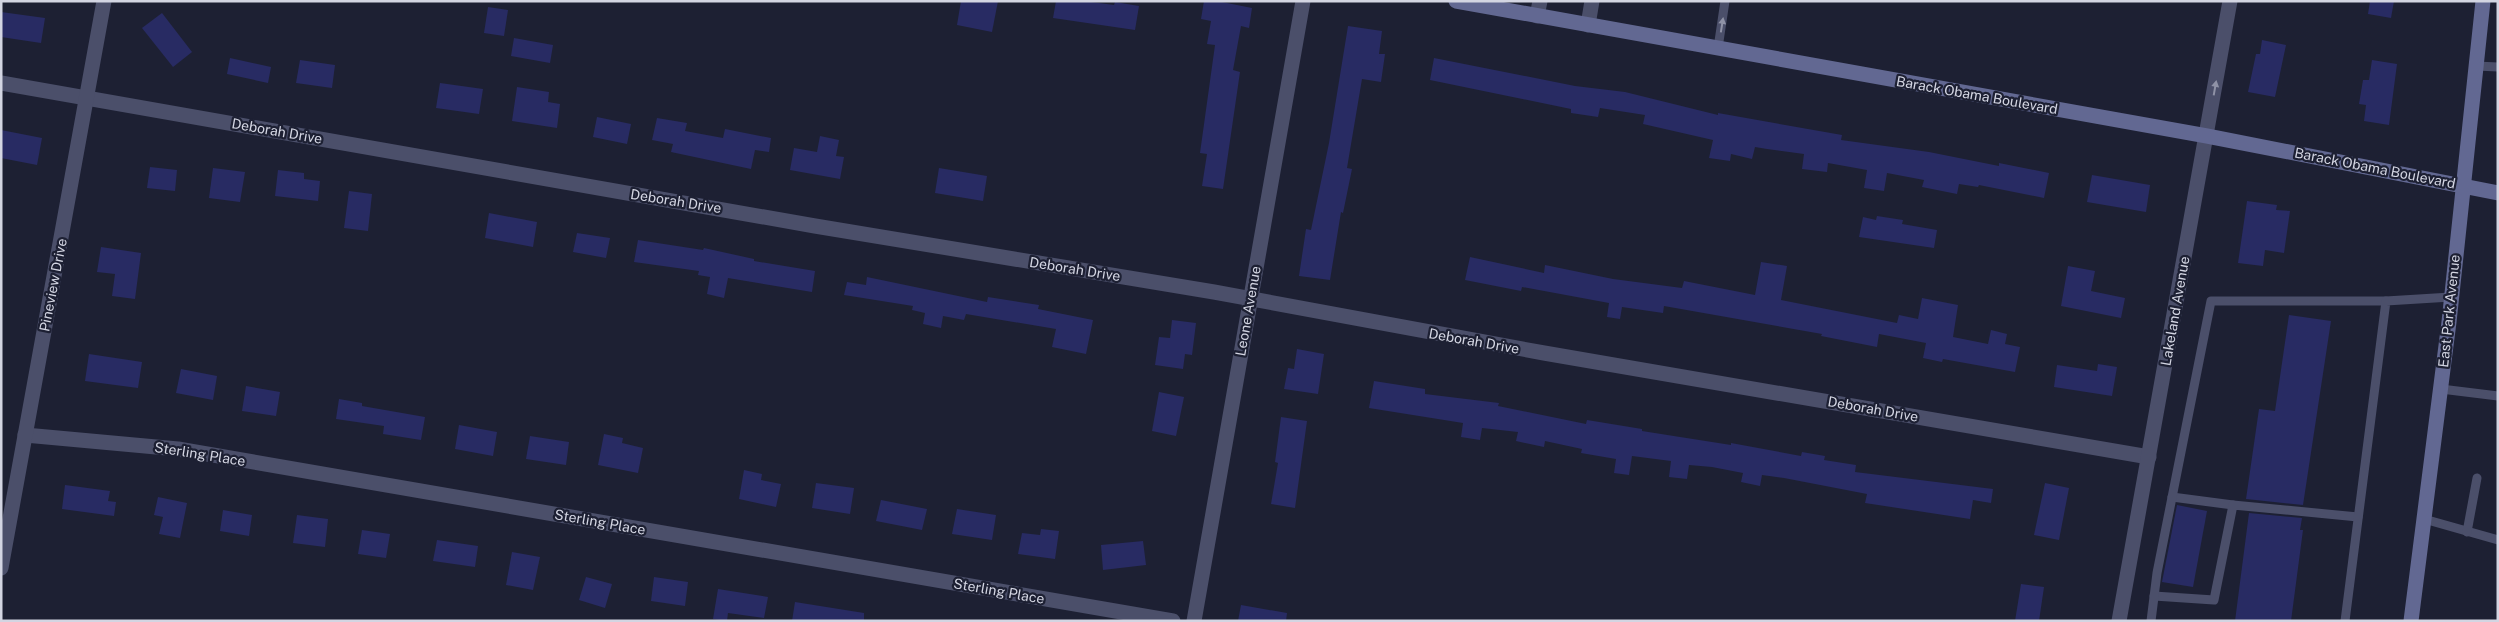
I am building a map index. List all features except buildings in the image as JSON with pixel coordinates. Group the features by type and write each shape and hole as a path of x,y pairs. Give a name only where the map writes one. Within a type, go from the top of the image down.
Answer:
{"main road":[{"name":"Barack Obama Boulevard","path":"1456,1 1539,8 1588,25 2207,136 2498,193"},
{"name":"East Park Avenue","path":"2411,621 2441,389 2483,1"}],"street":[{"name":"Pineview Drive","path":"1,568 104,1"},
{"name":"Leone Avenue","path":"1194,621 1302,1"},
{"path":"1588,25 1592,1"},
{"name":"Lakeland Avenue","path":"2119,621 2230,1"},
{"name":"Deborah Drive","path":"1,83 815,226 1250,299 1544,354 2149,457"},
{"name":"Sterling Place","path":"25,435 178,449 1173,621"}],"lane":[{"path":"1718,48 1725,1"},
{"path":"2476,66 2498,67"},
{"path":"2151,621 2172,497 2211,301 2386,301 2451,297"},
{"path":"2345,621 2386,301"},
{"path":"2441,389 2498,396"},
{"path":"2467,532 2477,478"},
{"path":"2172,497 2358,517"},
{"path":"2154,596 2214,600 2233,505"},
{"path":"2424,519 2498,540"}]}
